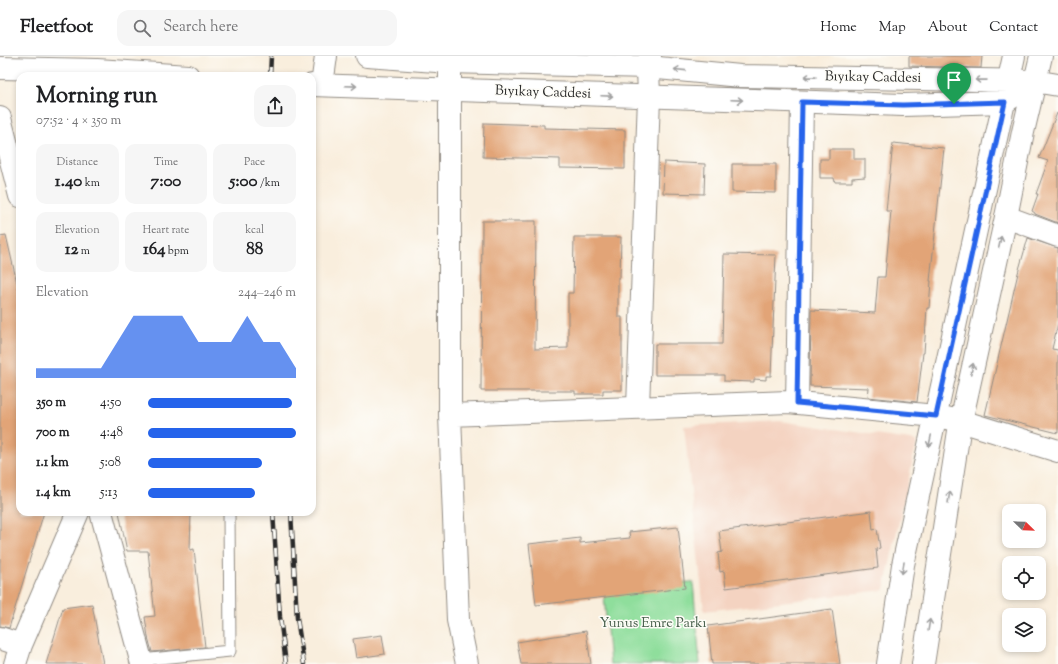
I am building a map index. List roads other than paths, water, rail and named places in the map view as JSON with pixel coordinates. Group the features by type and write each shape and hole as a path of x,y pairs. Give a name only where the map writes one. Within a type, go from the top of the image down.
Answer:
{"street":[{"path":"317,85 326,56"},
{"name":"Bıyıkay Caddesi","path":"367,56 450,59 649,61 740,76 1034,81 1058,85"},
{"path":"888,664 903,565 1010,81 1014,56"},
{"path":"923,664 961,421 1040,56"},
{"path":"450,59 450,415 458,620 467,664"},
{"path":"638,407 649,61"},
{"path":"51,72 96,70 127,72"},
{"path":"6,74 16,74"},
{"path":"1005,102 1034,81"},
{"name":"Bıyıkay Caddesi","path":"317,85 903,105 1005,102"},
{"path":"797,403 802,102"},
{"path":"0,118 16,180"},
{"path":"1006,217 1058,236"},
{"path":"450,415 788,402 936,416 961,421 1058,451"},
{"path":"0,638 18,654 76,516"},
{"path":"102,516 142,662"}],"lane":[{"path":"0,77 6,74"},
{"path":"142,662 230,651 229,516"}],"railway":[{"path":"270,72 271,56"},
{"path":"273,516 280,617 286,664"},
{"path":"291,516 297,618 304,664"}],"park label":[{"name":"Yunus Emre Parkı","path":"653,624"}]}
